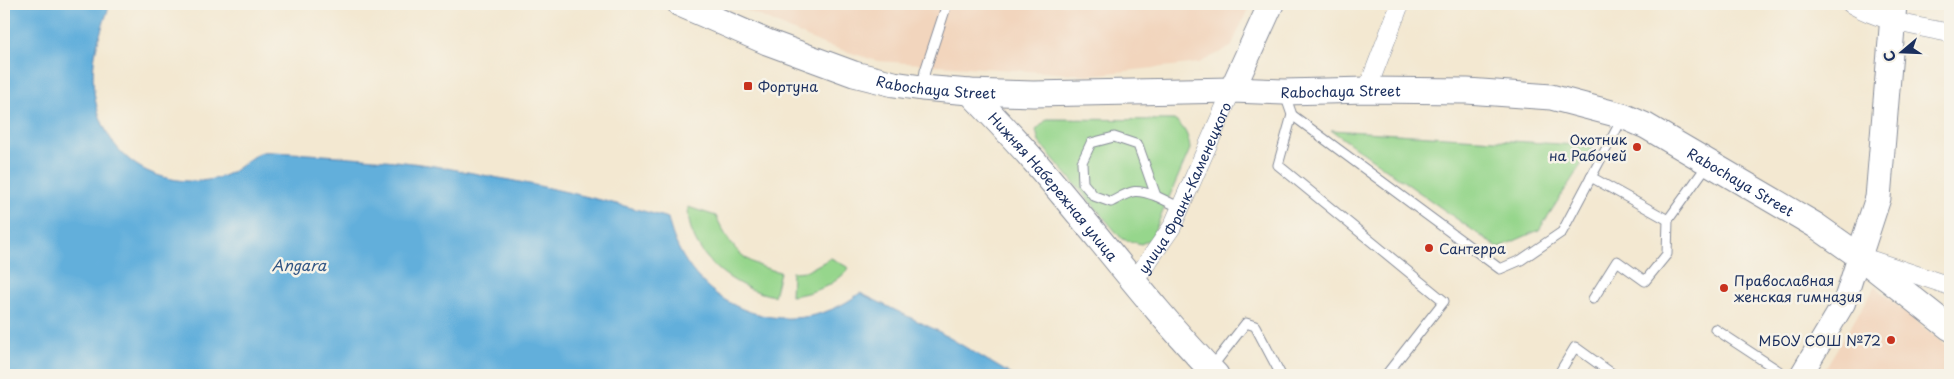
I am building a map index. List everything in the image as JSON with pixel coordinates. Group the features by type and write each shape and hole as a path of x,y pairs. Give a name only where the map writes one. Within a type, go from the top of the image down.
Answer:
{"main road":[{"name":"Rabochaya Street","path":"680,4 767,42 854,74 894,84 922,88 1033,94 1232,90 1288,104 1366,90 1467,91 1533,95 1559,99 1623,116 1646,126 1709,162 1815,225 1859,256 1950,328"},
{"path":"1232,90 1270,4"},
{"path":"1859,256 1878,198 1894,12"},
{"name":"Нижняя Набережная улица","path":"970,92 1034,162 1133,283 1183,341 1213,372"}],"street":[{"path":"1366,90 1400,4"},
{"path":"1851,4 1875,17 1894,12 1950,33"},
{"name":"улица Франк-Каменецкого","path":"1133,283 1163,242 1181,208 1232,90"},
{"path":"1802,375 1844,303 1859,256 1950,286"}],"lane":[{"path":"922,88 925,71 946,4"},
{"path":"1386,375 1444,301 1278,165 1288,104 1500,269 1521,260 1562,232 1623,116"},
{"path":"1156,196 1138,146 1114,136 1091,143 1082,162 1083,183 1094,196 1112,202 1131,192 1140,191 1156,196 1181,208"},
{"path":"1593,299 1617,261 1645,281 1667,254 1668,220 1709,162"},
{"path":"1592,177 1668,220"},
{"path":"1213,372 1246,323 1255,326 1281,375"},
{"path":"1715,329 1785,375"},
{"path":"1558,375 1575,346 1614,375"}],"shaded area":[{"path":"733,4 1250,4 1231,47 1199,63 1090,75 877,61 823,44"},
{"name":"МБОУ СОШ №72","path":"1875,287 1950,349 1950,375 1821,375"}],"green space":[{"path":"1047,119 1174,120 1184,129 1189,140 1190,149 1151,239 1141,244 1122,239 1039,142 1036,130"},
{"path":"1331,130 1593,146 1539,230 1498,248"},
{"path":"688,207 716,216 727,238 740,253 757,265 780,272 774,296 758,292 743,285 728,277 715,266 695,240 690,224"},
{"path":"831,258 849,268 837,280 823,288 791,296 792,272 807,271"}],"water":[{"name":"Angara","path":"4,4 110,4 98,40 94,62 93,78 97,108 109,137 119,149 143,169 163,177 185,181 218,178 228,174 255,155 268,152 428,165 579,195 668,218 679,249 696,275 718,295 744,310 772,317 802,317 832,309 860,293 938,331 1012,375 4,375"}],"place":[{"name":"Фортуна","path":"748,86"},
{"name":"Охотник на Рабочей","path":"1637,147"},
{"name":"Сантерра","path":"1429,248"},
{"name":"Православная женская гимназия","path":"1724,288"},
{"name":"МБОУ СОШ №72","path":"1891,340"}]}
